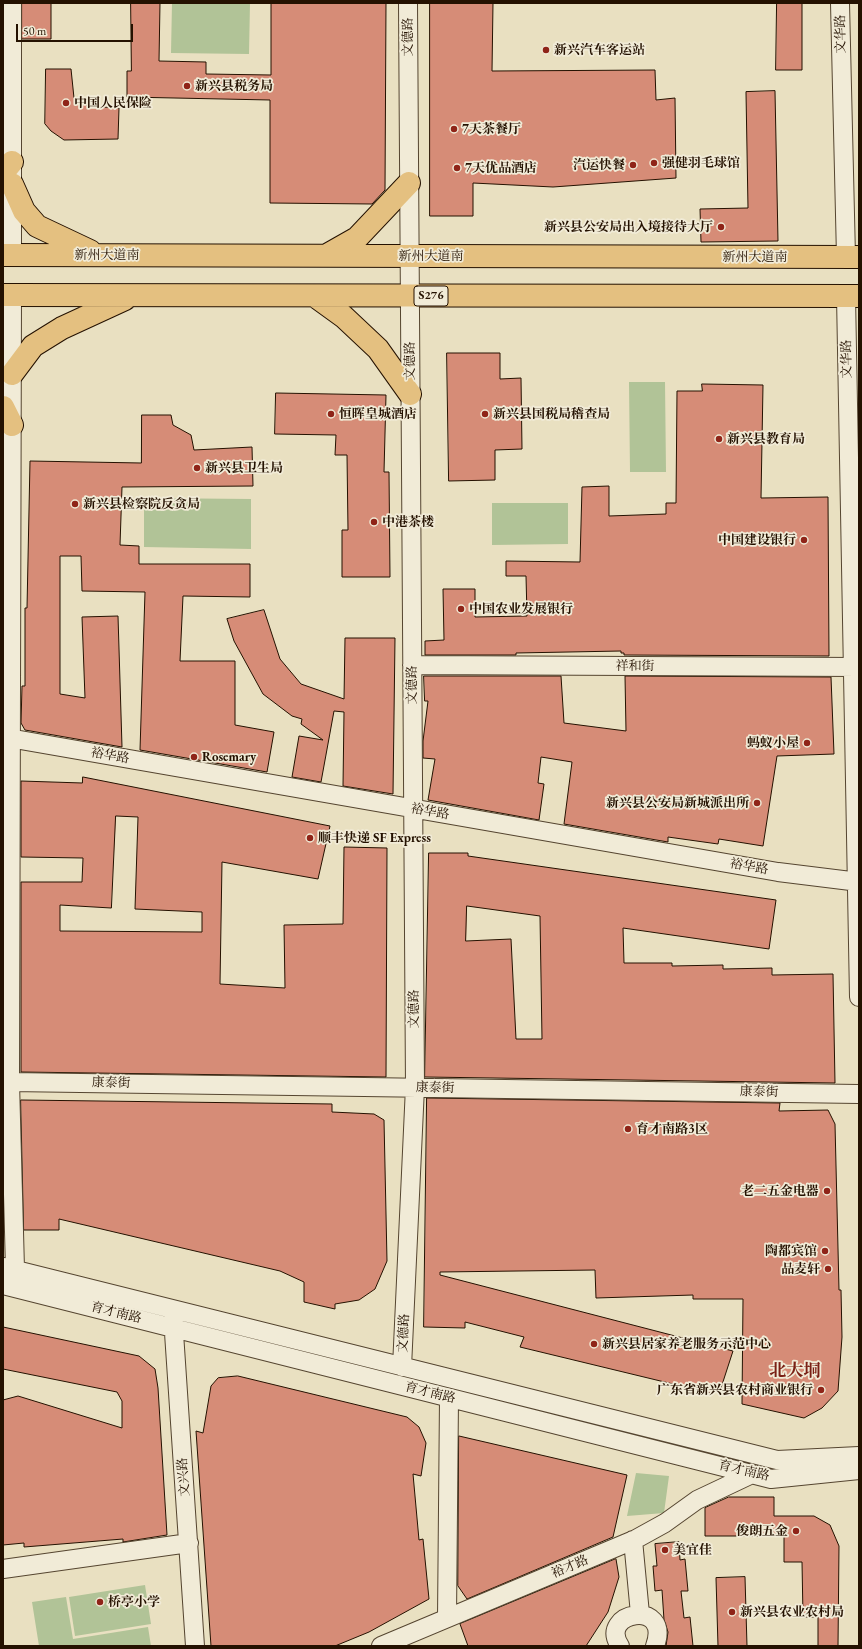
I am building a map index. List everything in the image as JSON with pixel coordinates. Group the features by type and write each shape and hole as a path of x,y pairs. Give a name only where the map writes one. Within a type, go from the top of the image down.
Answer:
{"main road":[{"path":"9,173 24,211 37,226 101,255"},
{"path":"326,256 357,238 409,183"},
{"name":"新州大道南","path":"7,255 852,257"},
{"name":"S276","path":"7,295 853,296"},
{"path":"12,374 33,346 62,328 134,296"},
{"path":"315,296 344,317 378,349 410,394"}],"street":[{"path":"7,255 12,3"},
{"name":"文德路","path":"402,1367 415,1087 408,3"},
{"name":"文华路","path":"840,3 852,257"},
{"path":"7,295 12,374 7,416 7,738 10,1082 9,1268"},
{"name":"文华路","path":"853,296 859,997"},
{"name":"祥和街","path":"412,665 856,667"},
{"name":"裕华路","path":"7,738 778,872 858,882"},
{"name":"康泰街","path":"10,1082 859,1094"},
{"name":"育才南路","path":"9,1268 777,1460 859,1456"},
{"name":"育才南路","path":"3,1285 771,1479 859,1470"},
{"name":"文兴路","path":"173,1309 195,1646"},
{"path":"447,1618 449,1398"},
{"name":"裕才路","path":"381,1646 633,1540 665,1523 697,1500 752,1474"},
{"path":"633,1540 640,1614"},
{"path":"3,1569 189,1543"},
{"path":"617,1645 616,1634 622,1621 625,1617 640,1614 649,1617 655,1624 658,1637 655,1646"}],"green space":[{"path":"172,3 250,3 249,54 171,53"},
{"path":"629,382 665,382 666,472 630,472"},
{"path":"144,498 251,499 251,549 144,547"},
{"path":"492,503 568,503 568,544 492,545"},
{"path":"636,1473 669,1476 664,1513 627,1516"},
{"path":"145,1585 151,1624 75,1636 69,1597"},
{"path":"66,1597 73,1639 148,1627 151,1646 39,1646 32,1602"}],"building":[{"path":"22,3 51,3 51,39 22,39"},
{"path":"131,3 160,3 159,61 206,62 206,74 271,75 271,3 386,3 385,190 372,204 270,203 270,100 127,97 127,71 131,71"},
{"path":"430,3 493,3 492,71 655,70 656,100 675,98 676,178 553,187 473,183 473,216 430,216"},
{"path":"777,3 802,3 802,70 776,70"},
{"name":"中国人民保险","path":"46,69 71,69 74,98 84,100 87,106 119,108 118,139 64,140 51,131 45,124"},
{"path":"775,91 778,241 701,242 700,209 748,208 746,92"},
{"name":"新兴县国税局稽查局","path":"447,353 500,353 500,379 521,378 522,449 495,450 495,480 449,481"},
{"path":"702,384 763,385 761,498 828,497 829,656 624,655 621,651 516,653 516,655 425,655 425,641 444,640 443,589 475,589 475,617 527,616 526,576 506,576 506,561 580,562 582,487 609,486 609,516 666,514 666,503 676,503 677,391 702,391"},
{"path":"276,393 386,395 384,472 389,472 390,577 342,577 342,530 348,530 347,455 335,455 336,435 275,434"},
{"path":"142,415 171,415 173,425 191,435 194,450 252,447 253,486 122,487 120,545 139,546 139,564 250,564 250,597 183,596 180,661 235,661 235,725 274,732 267,772 140,750 145,592 82,591 81,556 60,556 60,694 85,698 82,617 118,616 122,747 25,730 21,723 22,686 25,686 25,608 27,608 30,461 141,463"},
{"path":"264,610 280,659 301,684 344,699 345,638 395,638 393,794 343,786 344,712 334,711 321,782 292,777 299,736 323,740 301,724 302,719 292,716 263,694 234,641 227,619"},
{"path":"424,676 561,676 564,723 626,731 625,676 831,677 834,754 777,756 763,846 719,839 718,844 668,837 668,842 564,824 572,762 541,757 538,783 544,784 539,820 428,800 435,759 423,758 423,741 428,701 425,701"},
{"path":"83,777 330,826 318,879 222,862 220,984 285,988 284,925 343,924 344,847 387,848 386,1077 21,1072 21,882 82,882 83,858 21,857 21,781 82,783","holes":["116,816 138,817 135,909 202,912 202,932 60,931 60,905 111,908"]},
{"path":"429,853 468,853 468,856 776,900 769,949 623,928 624,963 672,963 672,966 723,965 723,969 772,968 772,975 833,974 835,1083 425,1077","holes":["467,906 540,916 542,1039 516,1039 511,939 466,941"]},
{"path":"427,1098 780,1103 779,1111 828,1110 835,1124 839,1290 841,1290 842,1337 838,1391 822,1408 804,1418 742,1404 743,1299 693,1299 693,1295 596,1298 595,1270 440,1272 440,1275 733,1351 720,1391 710,1393 520,1347 524,1337 465,1322 465,1328 424,1327"},
{"path":"21,1100 332,1104 332,1112 374,1114 384,1120 387,1261 375,1289 359,1300 335,1304 335,1309 304,1302 304,1282 280,1271 59,1219 59,1230 24,1230"},
{"path":"3,1327 139,1356 155,1369 158,1388 167,1535 123,1542 123,1539 24,1547 24,1543 3,1545 3,1400 18,1396 122,1428 122,1401 117,1392 3,1369"},
{"path":"238,1376 407,1417 419,1427 426,1443 421,1476 413,1474 419,1540 423,1539 429,1599 369,1632 335,1646 211,1646 196,1431 203,1433 211,1386 218,1378"},
{"path":"459,1436 627,1475 613,1537 467,1599 458,1586"},
{"path":"729,1497 774,1497 774,1516 814,1516 830,1525 839,1546 838,1646 818,1646 818,1617 803,1617 802,1562 784,1562 784,1536 705,1536 705,1508"},
{"path":"679,1542 680,1560 685,1559 688,1591 681,1591 684,1618 690,1617 693,1646 666,1646 668,1632 664,1620 662,1590 655,1591 653,1566 657,1566 655,1544"},
{"path":"616,1559 619,1577 608,1612 586,1646 468,1646 460,1624"},
{"name":"新兴县农业农村局","path":"745,1577 747,1646 718,1646 716,1578"}],"place":[{"name":"新兴汽车客运站","path":"546,50"},
{"name":"新兴县税务局","path":"187,86"},
{"name":"中国人民保险","path":"66,103"},
{"name":"7天茶餐厅","path":"454,129"},
{"name":"强健羽毛球馆","path":"654,163"},
{"name":"汽运快餐","path":"633,165"},
{"name":"7天优品酒店","path":"457,168"},
{"name":"新兴县公安局出入境接待大厅","path":"721,227"},
{"name":"恒晖皇城酒店","path":"331,414"},
{"name":"新兴县国税局稽查局","path":"485,414"},
{"name":"新兴县教育局","path":"719,439"},
{"name":"新兴县卫生局","path":"197,468"},
{"name":"新兴县检察院反贪局","path":"75,504"},
{"name":"中港茶楼","path":"374,522"},
{"name":"中国建设银行","path":"804,540"},
{"name":"中国农业发展银行","path":"461,609"},
{"name":"蚂蚁小屋","path":"807,743"},
{"name":"Rosemary","path":"194,757"},
{"name":"新兴县公安局新城派出所","path":"757,803"},
{"name":"顺丰快递 SF Express","path":"310,838"},
{"name":"育才南路3区","path":"628,1129"},
{"name":"老二五金电器","path":"827,1191"},
{"name":"陶都宾馆","path":"825,1251"},
{"name":"品麦轩","path":"828,1269"},
{"name":"新兴县居家养老服务示范中心","path":"594,1344"},
{"name":"广东省新兴县农村商业银行","path":"821,1390"},
{"name":"俊朗五金","path":"796,1531"},
{"name":"美宜佳","path":"665,1550"},
{"name":"桥亭小学","path":"100,1602"},
{"name":"新兴县农业农村局","path":"732,1612"}],"district":[{"name":"北大垌","path":"795,1371"}]}
